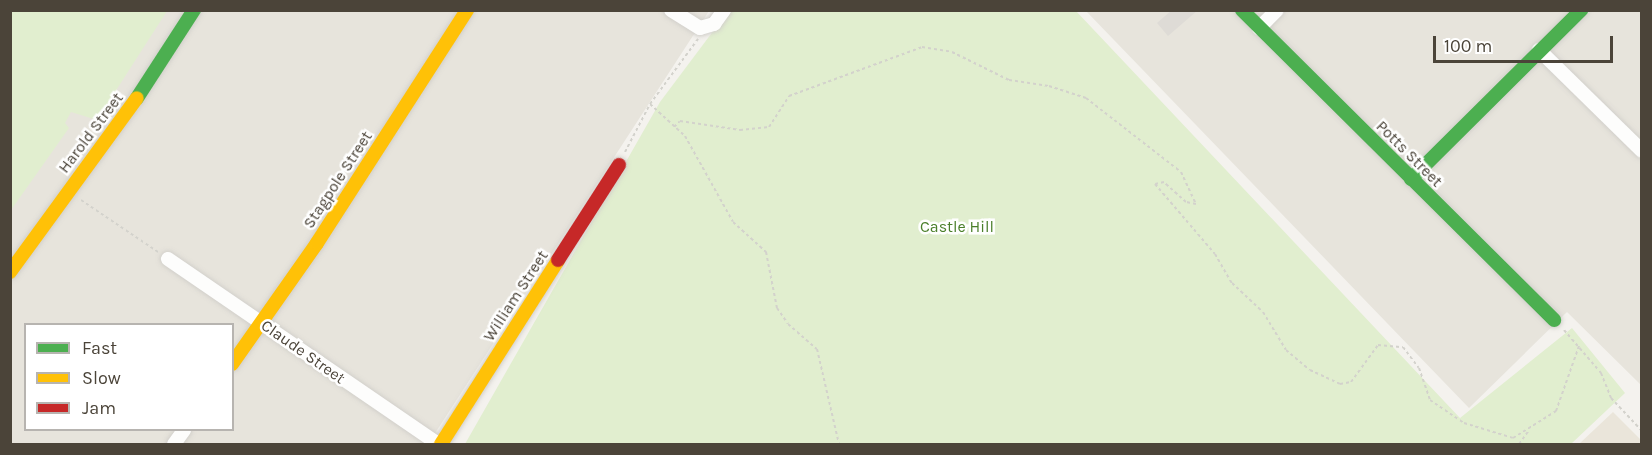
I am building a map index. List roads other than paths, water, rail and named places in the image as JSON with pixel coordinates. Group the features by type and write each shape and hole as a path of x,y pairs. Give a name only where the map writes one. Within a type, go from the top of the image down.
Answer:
{"street":[{"name":"Harold Street","path":"10,272 133,104 194,10"},
{"name":"Stagpole Street","path":"234,361 262,323 466,10"},
{"path":"671,10 700,28 714,24 724,10"},
{"name":"Potts Street","path":"1242,10 1554,320"},
{"path":"1259,28 1277,10"},
{"path":"1411,178 1581,10"},
{"path":"1539,50 1641,151"},
{"name":"William Street","path":"440,444 619,165"},
{"name":"Claude Street","path":"168,259 440,444"},
{"path":"174,444 183,431"}],"park label":[{"name":"Castle Hill","path":"957,227"}]}
